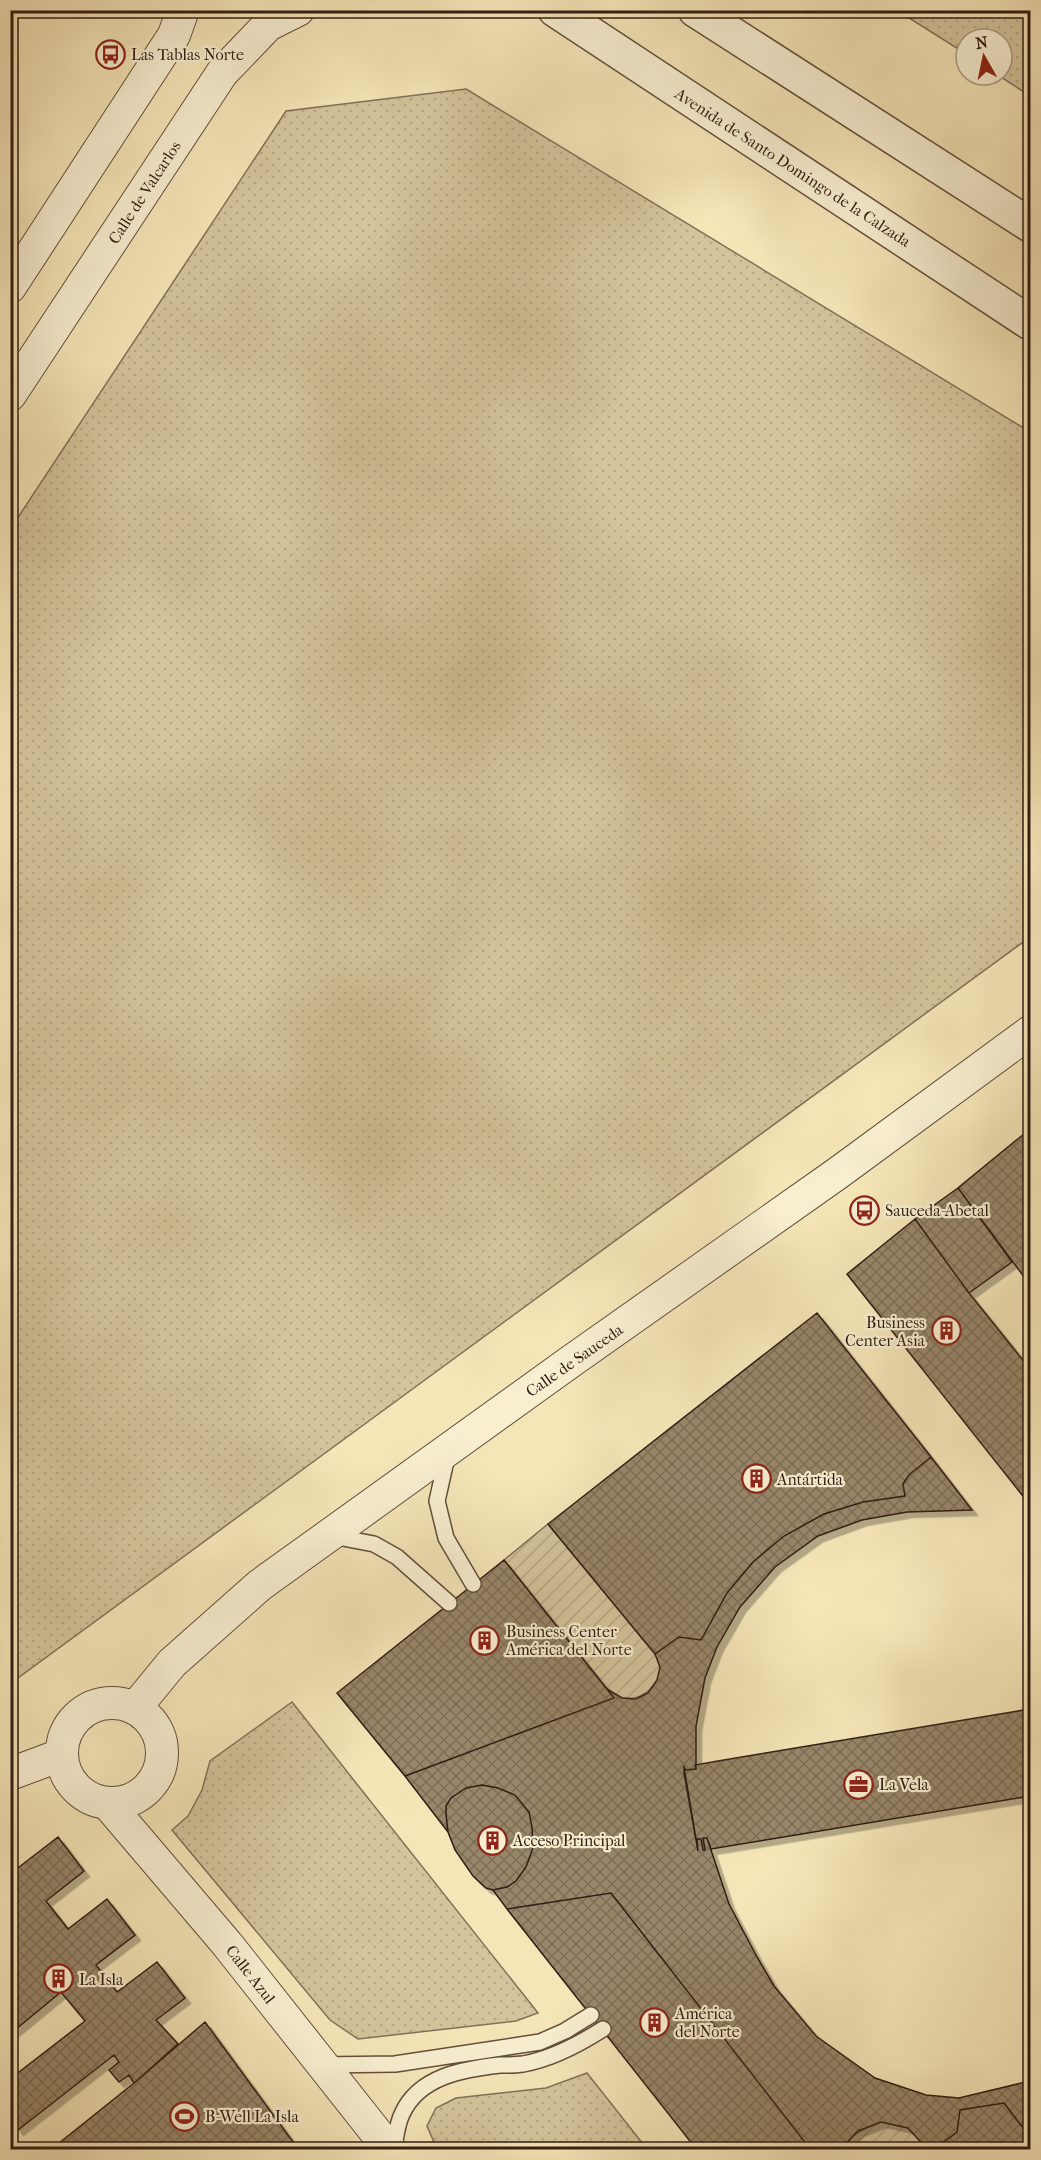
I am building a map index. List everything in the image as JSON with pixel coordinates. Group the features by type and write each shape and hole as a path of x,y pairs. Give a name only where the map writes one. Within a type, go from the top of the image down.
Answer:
{"street":[{"path":"10,287 174,35 183,10"},
{"name":"Calle de Valcarlos","path":"10,394 222,73 268,25 298,10"},
{"name":"Avenida de Santo Domingo de la Calzada","path":"555,10 1030,323"},
{"path":"694,10 1030,225"},
{"name":"Calle de Sauceda","path":"135,1708 172,1664 261,1585 838,1173 1030,1032"},
{"path":"118,1703 135,1708 155,1726 160,1740 162,1753 160,1767 154,1780 146,1790 121,1803 107,1803 84,1795 68,1778 61,1755 63,1738 71,1722 84,1711 101,1704 118,1703"},
{"path":"10,1774 61,1755"},
{"name":"Calle Azul","path":"107,1803 227,1944 392,2150"}],"lane":[{"path":"448,1450 437,1501 446,1538 473,1584"},
{"path":"329,1536 374,1544 397,1557 449,1603"},
{"path":"322,2065 395,2064 540,2042 565,2031 591,2015"},
{"path":"392,2150 401,2114 425,2085 453,2073 522,2064 553,2056 582,2043 603,2029"}],"shaded area":[{"path":"898,11 1030,11 1030,96 1014,86 1014,27 954,27 954,46"},
{"path":"466,89 1030,432 1030,937 11,1683 11,528 286,111"},
{"path":"548,1524 655,1654 660,1666 659,1675 653,1686 643,1695 624,1698 607,1689 504,1560"},
{"path":"292,1702 538,2013 516,2021 358,2039 330,2020 172,1830 188,1816 202,1790 210,1761"},
{"path":"587,2073 647,2149 437,2149 427,2126 436,2108 456,2098 546,2088"},
{"path":"881,2122 908,2128 928,2149 842,2150 853,2136"}],"building":[{"path":"1030,1129 1030,1152 1025,1157 1030,1163 1030,1285 958,1188"},
{"path":"958,1188 1012,1262 969,1293 915,1219"},
{"name":"Business Center Asia","path":"915,1219 969,1293 1030,1369 1030,1505 847,1274"},
{"name":"Antártida","path":"817,1313 931,1457 909,1475 903,1484 905,1496 863,1502 824,1514 784,1536 753,1562 727,1593 701,1640 679,1637 655,1654 548,1524"},
{"path":"931,1457 972,1510 907,1512 862,1520 818,1536 775,1567 740,1607 717,1647 705,1678 696,1726 696,1769 686,1770 684,1767 684,1773 698,1851 697,1839 701,1839 703,1850 705,1850 703,1838 707,1838 729,1904 757,1957 774,1986 816,2036 875,2078 926,2095 959,2098 1030,2081 1030,2137 1004,2103 960,2110 957,2132 933,2150 928,2150 908,2128 881,2122 858,2131 842,2150 811,2150 611,1893 507,1909 493,1890 486,1888 473,1876 455,1850 448,1832 405,1776 614,1698 607,1689 622,1698 636,1699 648,1693 657,1680 660,1667 655,1654 679,1637 701,1640 727,1593 753,1562 784,1536 824,1514 863,1502 905,1496 903,1484 909,1475"},
{"name":"Business Center América del Norte","path":"504,1560 614,1698 405,1776 337,1693"},
{"name":"La Vela","path":"1030,1709 1030,1796 711,1849 707,1838 703,1838 705,1850 703,1850 701,1839 697,1839 698,1851 684,1767 686,1770 696,1769 695,1765"},
{"name":"Acceso Principal","path":"482,1785 515,1795 529,1812 532,1827 533,1848 526,1867 516,1881 507,1887 493,1890 486,1888 473,1876 455,1850 448,1832 446,1814 446,1806 451,1798 466,1788"},
{"name":"La Isla","path":"58,1837 84,1871 46,1901 68,1929 107,1899 135,1935 96,1965 117,1992 157,1962 185,1998 156,2020 178,2044 134,2083 129,2075 119,2082 109,2070 119,2062 114,2055 18,2130 10,2120 10,2079 85,2021 61,1992 10,2034 10,1874"},
{"name":"América del Norte","path":"611,1893 811,2150 697,2150 507,1909"},
{"name":"B-Well La Isla","path":"205,2022 299,2150 54,2150 53,2148"},
{"path":"1004,2103 1030,2137 1030,2150 933,2150 957,2132 960,2110"}],"place":[{"name":"Las Tablas Norte","path":"110,54"},
{"name":"Sauceda-Abetal","path":"864,1210"},
{"name":"Business Center Asia","path":"946,1331"},
{"name":"Antártida","path":"756,1479"},
{"name":"Business Center América del Norte","path":"485,1640"},
{"name":"La Vela","path":"858,1784"},
{"name":"Acceso Principal","path":"492,1840"},
{"name":"La Isla","path":"58,1979"},
{"name":"América del Norte","path":"654,2022"},
{"name":"B-Well La Isla","path":"184,2116"}]}
